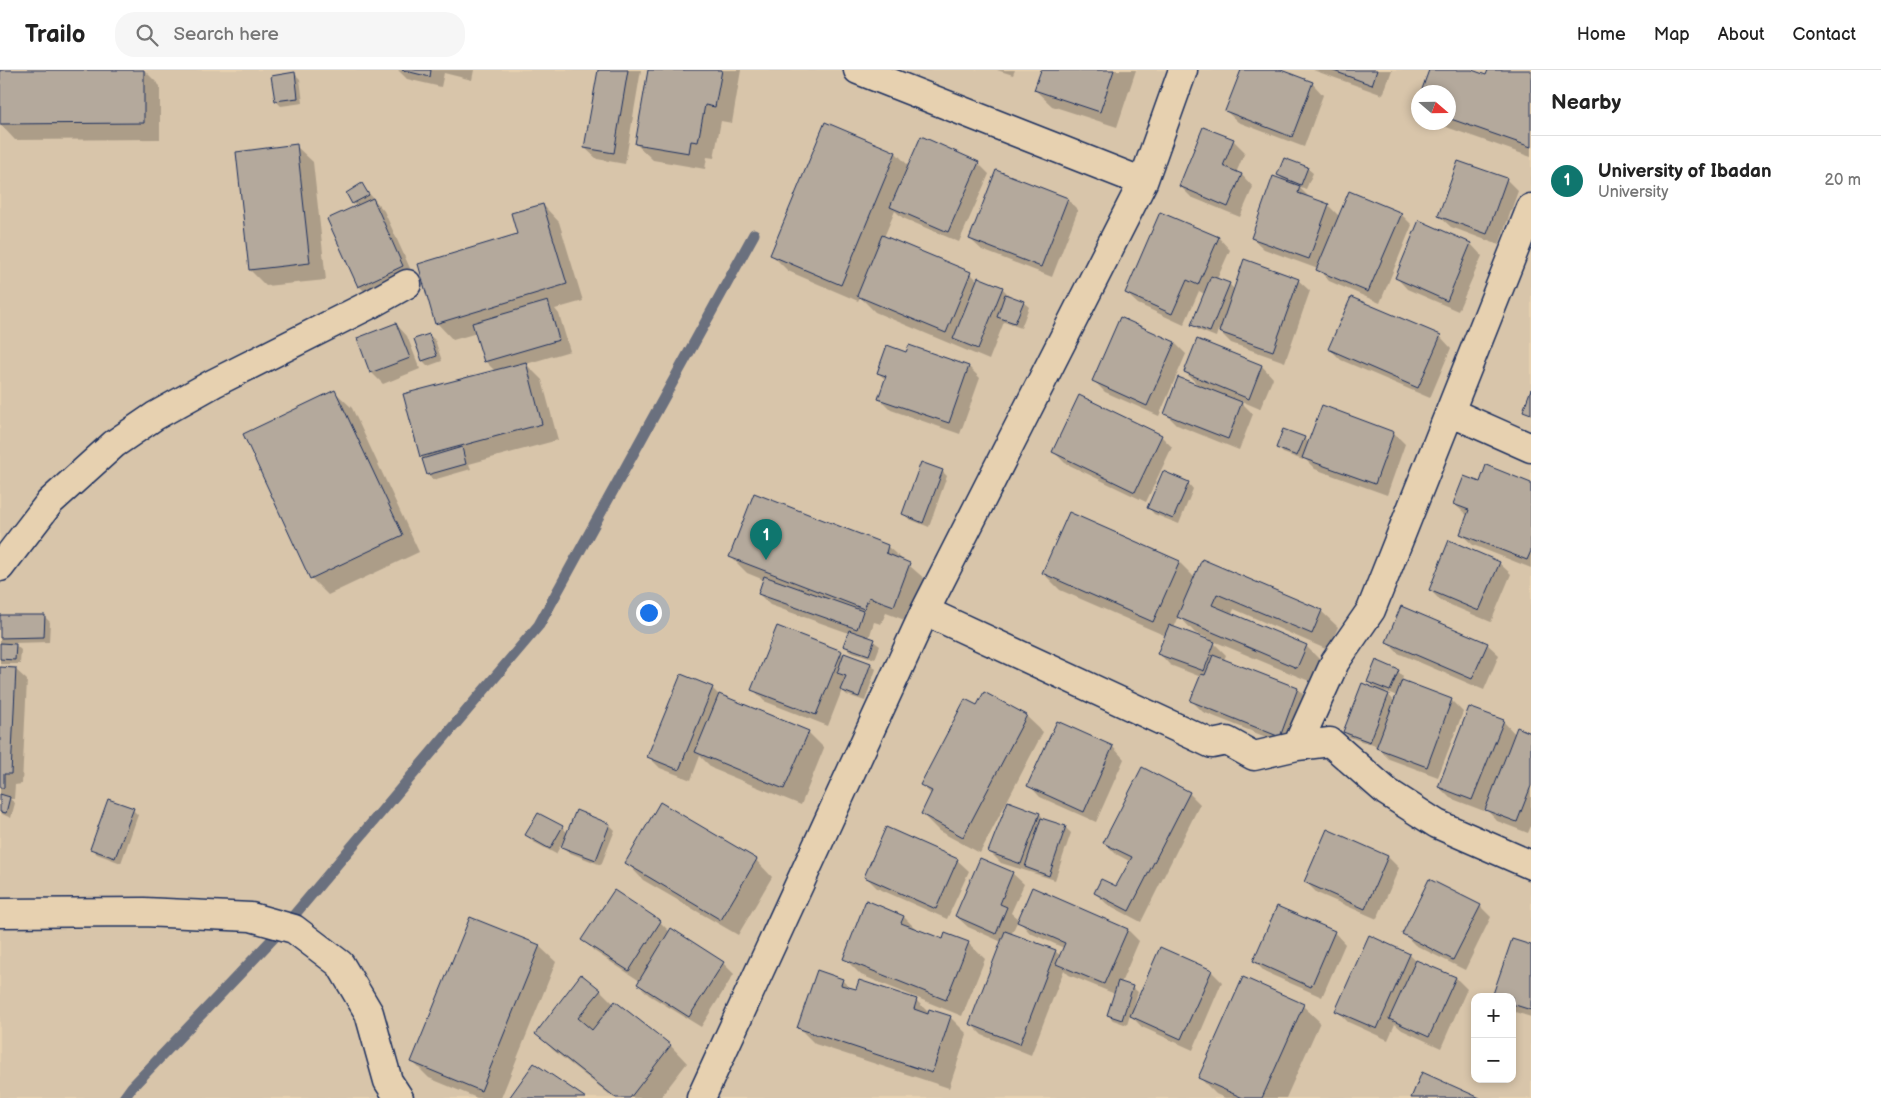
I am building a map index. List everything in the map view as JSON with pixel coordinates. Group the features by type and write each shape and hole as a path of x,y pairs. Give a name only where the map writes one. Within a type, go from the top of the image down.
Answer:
{"street":[{"path":"858,70 1143,182"},
{"path":"701,1098 925,611 1143,182 1184,70"},
{"path":"1297,746 1335,662 1371,610 1531,208"},
{"path":"0,567 50,502 114,444 155,416 214,383 407,284"},
{"path":"1450,412 1531,448"},
{"path":"925,611 1212,744 1227,742 1254,756 1297,746 1330,742 1387,792 1437,824 1531,866"},
{"path":"0,913 144,912 251,917 294,929 340,964 369,1013 388,1081 399,1098"}],"shaded area":[{"path":"0,70 1531,70 1531,1098 0,1098"}],"building":[{"path":"0,70 144,70 144,123 0,124"},
{"path":"402,70 431,70 430,77"},
{"path":"598,70 628,70 614,153 584,148"},
{"path":"648,70 722,70 715,107 705,105 698,142 691,141 689,153 635,144"},
{"path":"1041,70 1114,70 1100,112 1034,90"},
{"path":"1241,70 1281,70 1313,82 1292,137 1225,111"},
{"path":"1331,70 1377,70 1372,85"},
{"path":"1429,70 1472,70 1486,75 1488,70 1531,70 1531,147 1456,121 1456,85 1424,85"},
{"path":"295,72 298,98 275,101 271,76"},
{"path":"825,122 896,152 841,285 770,255"},
{"path":"1203,127 1234,139 1223,166 1242,174 1228,207 1179,186"},
{"path":"921,136 979,162 948,232 890,207"},
{"path":"297,144 310,263 249,270 236,152"},
{"path":"1284,158 1308,167 1301,185 1277,175"},
{"path":"1458,161 1507,178 1487,234 1438,216"},
{"path":"996,170 1068,198 1041,267 969,239"},
{"path":"1273,176 1300,186 1298,193 1329,204 1309,259 1251,238"},
{"path":"362,183 369,195 352,204 346,193"},
{"path":"1349,191 1402,213 1368,292 1316,270"},
{"path":"373,198 403,266 358,287 327,219"},
{"path":"543,204 567,284 435,324 418,264 517,234 511,213"},
{"path":"1160,212 1219,237 1198,285 1187,280 1172,314 1125,293"},
{"path":"1419,220 1471,243 1447,301 1395,278"},
{"path":"882,235 971,272 946,333 857,296"},
{"path":"1244,259 1299,279 1273,351 1219,332"},
{"path":"1211,276 1230,283 1210,332 1191,325"},
{"path":"978,277 1003,287 978,349 953,339"},
{"path":"1005,294 1024,301 1015,323 997,317"},
{"path":"1351,297 1441,335 1418,388 1328,349"},
{"path":"548,301 559,340 484,362 472,323"},
{"path":"1120,317 1175,342 1147,406 1092,381"},
{"path":"396,323 410,358 370,373 357,338"},
{"path":"429,334 437,356 422,361 414,339"},
{"path":"1197,339 1262,365 1249,399 1184,372"},
{"path":"887,345 906,352 909,345 969,366 949,423 878,399 886,376 877,373"},
{"path":"526,362 542,424 420,457 403,394"},
{"path":"1178,377 1242,402 1228,439 1164,414"},
{"path":"1531,389 1531,414 1523,411"},
{"path":"335,390 403,535 310,579 243,434"},
{"path":"1079,395 1162,435 1135,492 1052,452"},
{"path":"1322,405 1394,432 1375,484 1302,458"},
{"path":"1283,429 1305,437 1297,456 1276,448"},
{"path":"462,447 466,464 427,475 422,459"},
{"path":"921,462 943,470 923,523 902,514"},
{"path":"1486,465 1531,483 1531,551 1527,560 1460,534 1469,510 1453,504 1464,476 1480,482"},
{"path":"1163,471 1189,482 1173,519 1147,508"},
{"path":"754,493 888,545 886,553 910,563 894,606 869,597 864,609 729,557"},
{"path":"1069,512 1180,561 1153,622 1042,573"},
{"path":"1449,540 1500,562 1479,611 1429,590"},
{"path":"1202,559 1322,610 1312,634 1217,594 1212,605 1307,645 1297,668 1177,617"},
{"path":"764,576 863,611 857,629 758,594"},
{"path":"1401,606 1488,643 1472,679 1386,642"},
{"path":"0,615 45,615 44,637 0,638"},
{"path":"1169,625 1215,642 1204,671 1157,654"},
{"path":"777,626 842,651 816,715 751,690"},
{"path":"849,630 875,639 869,655 843,646"},
{"path":"0,643 16,644 15,660 0,659"},
{"path":"844,653 871,663 859,697 840,690 846,676 837,673"},
{"path":"1213,655 1298,688 1280,737 1190,701 1201,674 1205,675"},
{"path":"1376,660 1399,670 1390,691 1367,682"},
{"path":"0,667 16,668 11,774 4,774 4,788 0,788"},
{"path":"681,674 713,687 679,770 647,757"},
{"path":"1402,680 1452,699 1427,767 1376,748"},
{"path":"1362,683 1389,694 1370,742 1343,732"},
{"path":"984,692 1027,715 963,837 921,814 932,791 920,785 965,699 977,705"},
{"path":"719,694 809,731 784,789 695,752"},
{"path":"1469,707 1504,720 1472,800 1438,787"},
{"path":"1057,721 1113,746 1084,812 1027,786"},
{"path":"1517,727 1531,733 1531,786 1517,822 1485,810"},
{"path":"1142,767 1190,792 1129,911 1094,893 1101,879 1116,886 1132,857 1103,843"},
{"path":"0,794 10,797 6,813 0,812"},
{"path":"108,799 134,808 115,858 90,849"},
{"path":"1008,801 1040,813 1021,864 988,852"},
{"path":"660,802 757,859 721,920 625,863"},
{"path":"576,810 610,824 596,860 561,847"},
{"path":"538,813 563,826 550,849 525,835"},
{"path":"1041,818 1066,826 1049,876 1025,867"},
{"path":"886,827 958,859 936,909 864,877"},
{"path":"1327,829 1388,856 1365,909 1304,882"},
{"path":"980,858 1013,872 1000,904 1007,907 996,934 955,916"},
{"path":"1429,879 1481,905 1453,960 1402,934"},
{"path":"1032,887 1128,929 1104,984 1056,964 1065,943 1017,922"},
{"path":"614,890 661,921 629,971 581,940"},
{"path":"866,900 904,916 901,923 943,939 945,933 969,942 946,1000 843,959"},
{"path":"1277,906 1335,931 1311,987 1253,961"},
{"path":"470,917 540,945 481,1091 411,1062"},
{"path":"671,928 724,962 689,1017 637,984"},
{"path":"1005,931 1056,950 1020,1044 969,1024"},
{"path":"1369,935 1410,954 1377,1029 1335,1011"},
{"path":"1512,939 1531,945 1531,1010 1516,1005 1516,993 1493,993"},
{"path":"1160,947 1212,970 1181,1039 1130,1016"},
{"path":"1416,960 1456,977 1429,1037 1389,1019"},
{"path":"817,970 843,979 841,985 856,989 859,980 917,999 914,1009 928,1014 929,1009 951,1016 932,1073 797,1028"},
{"path":"581,974 601,990 578,1018 592,1030 615,1001 671,1045 630,1098 616,1098 535,1034"},
{"path":"1243,977 1304,1004 1262,1098 1243,1098 1198,1078"},
{"path":"1118,981 1133,986 1122,1020 1107,1015"},
{"path":"534,1063 586,1098 509,1098"},
{"path":"1422,1072 1480,1098 1411,1098"}],"waterway":[{"path":"124,1098 132,1087 284,927 539,625 754,234"}],"place":[{"name":"University of Ibadan","path":"766,560"}]}
